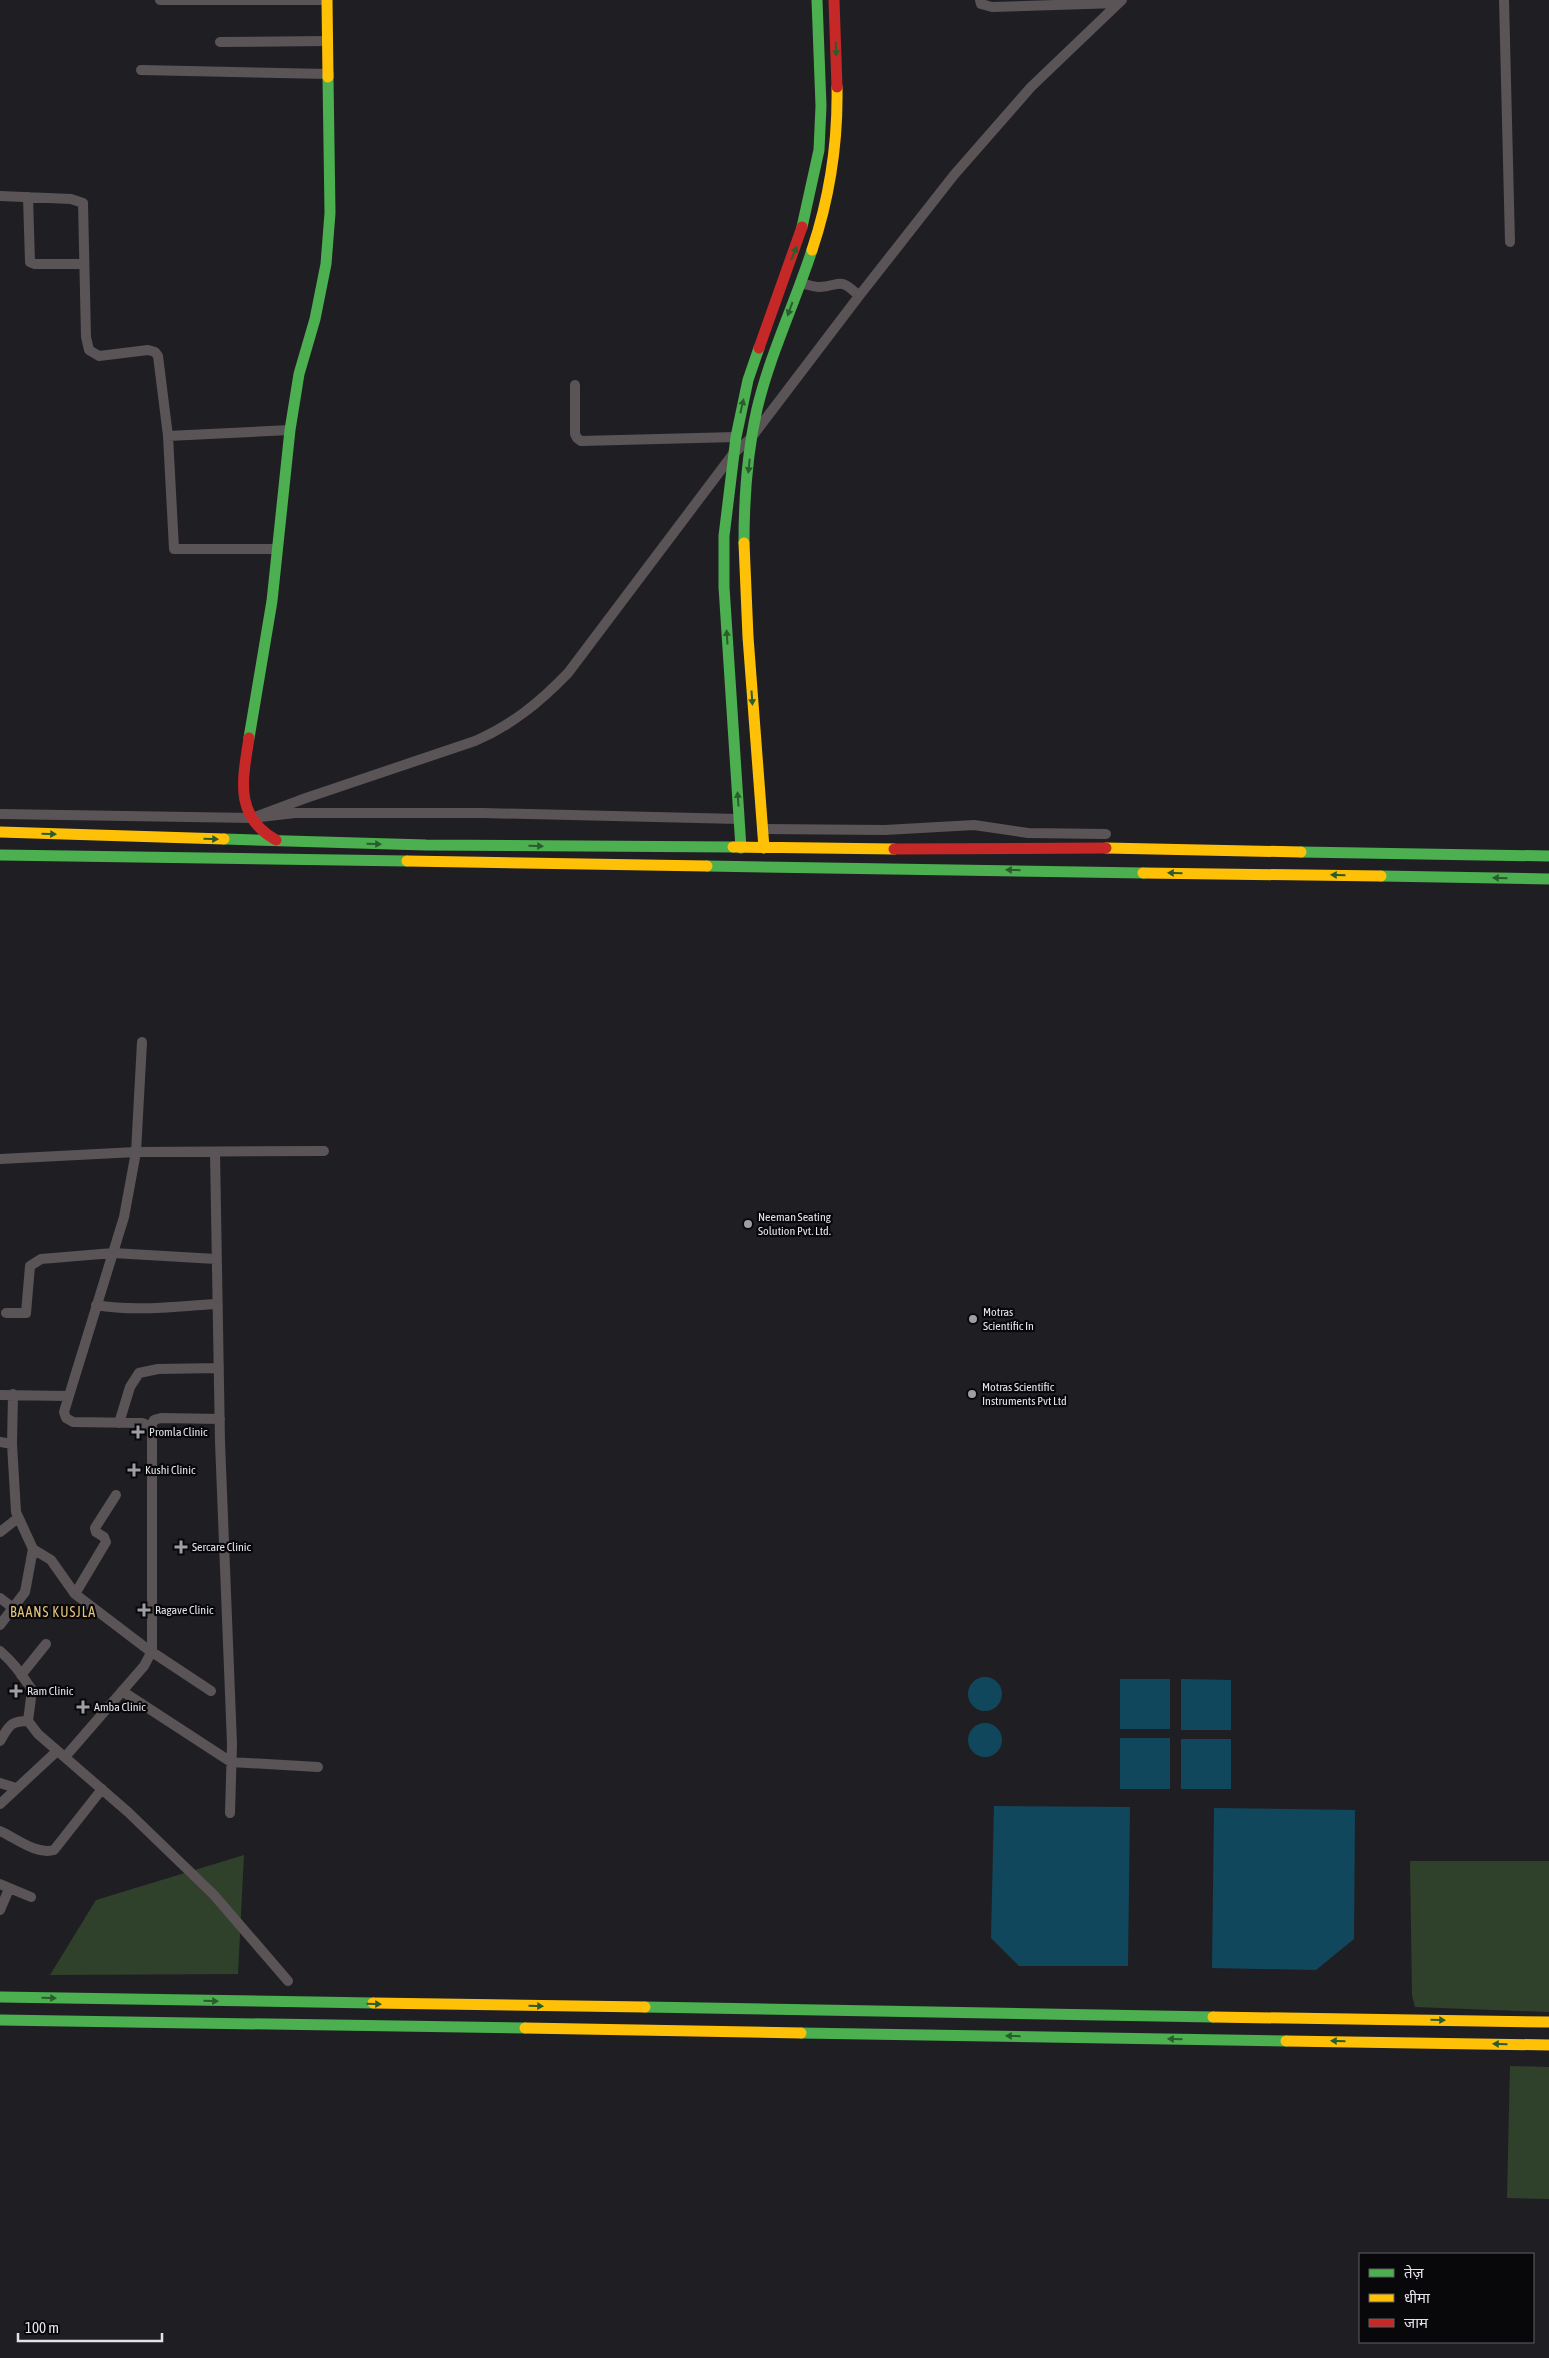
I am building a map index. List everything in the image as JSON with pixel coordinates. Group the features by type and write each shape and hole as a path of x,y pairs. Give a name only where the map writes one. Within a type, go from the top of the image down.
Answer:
{"street":[{"path":"160,0 327,0 330,213 326,264 316,319 298,374 290,430 272,601 244,763 243,793 246,806 262,832 280,841 309,861"},
{"path":"741,848 723,561 727,501 736,437 753,365 800,238 819,150 821,106 817,0"},
{"path":"764,848 742,566 743,522 751,438 770,365 800,283 826,202 835,157 838,103 834,0"},
{"path":"980,0 981,4 985,7 1067,2 1120,2"},
{"path":"1504,0 1510,242"},
{"path":"252,818 475,741 501,730 541,701 568,673 733,454 751,438 858,296 954,175 1031,87 1120,2"},
{"path":"220,42 328,41"},
{"path":"141,70 329,74"},
{"path":"0,196 71,199 83,203 86,337 89,350 99,356 140,351 155,352 158,356 168,436 174,548 277,549"},
{"path":"28,197 30,262 35,264 84,264"},
{"path":"800,283 818,287 841,284 850,287 858,296"},
{"path":"575,385 575,434 581,440 736,437"},
{"path":"168,436 290,430"},
{"path":"0,814 252,818 295,813 483,813 739,819"},
{"path":"762,828 885,830 974,824 1028,833 1106,834"},
{"path":"0,832 347,843 741,848 1097,848 1549,856"},
{"path":"347,843 347,860"},
{"path":"1097,848 1097,872"},
{"path":"0,855 1549,879"},
{"path":"142,1042 136,1152 124,1217 64,1412 68,1420 142,1423 151,1426"},
{"path":"0,1159 136,1152 324,1151"},
{"path":"215,1152 218,1368 231,1762 230,1813"},
{"path":"6,1312 26,1314 30,1266 41,1259 113,1253 216,1259"},
{"path":"96,1305 153,1309 167,1306 217,1304"},
{"path":"118,1423 130,1387 139,1373 158,1370 218,1368"},
{"path":"0,1625 25,1592 33,1549 31,1540 18,1518 12,1444 13,1394"},
{"path":"0,1395 68,1396"},
{"path":"0,1804 16,1788 61,1754 144,1666 152,1650 151,1426 154,1420 160,1418 220,1419"},
{"path":"0,1442 12,1444"},
{"path":"75,1594 106,1542 104,1537 96,1532 96,1526 116,1494"},
{"path":"0,1532 18,1518"},
{"path":"33,1549 51,1560 75,1594 211,1691"},
{"path":"0,1598 13,1608"},
{"path":"21,1676 46,1644"},
{"path":"0,1651 16,1665 32,1692 28,1721"},
{"path":"122,1691 231,1762 318,1766"},
{"path":"0,1741 11,1723 28,1721"},
{"path":"28,1721 61,1754 102,1789 214,1895 288,1981"},
{"path":"0,1783 16,1788"},
{"path":"0,1831 40,1851 54,1850 102,1789"},
{"path":"0,1910 5,1887 31,1897"},
{"path":"1549,2022 3,1997 3,2020 1549,2044"}],"green space":[{"path":"244,1855 238,1974 50,1975 96,1900"},
{"path":"1410,1861 1549,1861 1549,2012 1415,2007 1412,1995"},
{"path":"1510,2066 1549,2067 1549,2199 1507,2198"}],"water":[{"path":"985,1677 992,1678 997,1682 1001,1687 1001,1701 997,1706 992,1710 985,1711 978,1710 973,1706 969,1701 968,1694 969,1687 973,1682 978,1678"},
{"path":"1120,1679 1170,1679 1170,1729 1120,1729"},
{"path":"1181,1679 1231,1680 1231,1730 1181,1730"},
{"path":"985,1723 992,1724 997,1728 1001,1733 1001,1747 997,1752 992,1756 985,1757 978,1756 973,1752 969,1747 968,1740 969,1733 973,1728 978,1724"},
{"path":"1120,1738 1170,1738 1170,1789 1120,1789"},
{"path":"1181,1739 1231,1739 1231,1789 1181,1789"},
{"path":"994,1806 1130,1807 1128,1966 1019,1966 991,1938"},
{"path":"1214,1808 1355,1810 1354,1939 1316,1970 1212,1968"}],"traffic: fast":[{"path":"802,227 819,150 821,106 817,0"},
{"path":"249,738 272,601 290,430 299,374 315,319 326,264 330,213 328,77"},
{"path":"744,543 747,476 757,409 769,368 812,250"},
{"path":"741,848 724,587 724,536 736,437 748,380 759,348"},
{"path":"224,839 426,845 733,847"},
{"path":"1301,852 1549,856"},
{"path":"0,855 407,861"},
{"path":"707,866 1143,873"},
{"path":"1381,876 1549,879"},
{"path":"0,1997 373,2003"},
{"path":"645,2007 1213,2017"},
{"path":"0,2020 525,2028"},
{"path":"801,2033 1286,2041"}],"traffic: slow":[{"path":"327,0 328,77"},
{"path":"812,250 824,210 832,169 837,87"},
{"path":"744,543 748,637 764,848"},
{"path":"0,832 224,839"},
{"path":"733,847 894,849"},
{"path":"1106,848 1301,852"},
{"path":"407,861 707,866"},
{"path":"1143,873 1381,876"},
{"path":"373,2003 645,2007"},
{"path":"1213,2017 1549,2022"},
{"path":"525,2028 801,2033"},
{"path":"1286,2041 1549,2045"}],"traffic: jam":[{"path":"834,0 837,87"},
{"path":"759,348 802,227"},
{"path":"249,738 244,782 247,808 253,820 262,830 276,840"},
{"path":"894,849 1106,848"}],"place":[{"name":"Neeman Seating Solution Pvt. Ltd.","path":"748,1224"},
{"name":"Motras Scientific In","path":"973,1319"},
{"name":"Motras Scientific Instruments Pvt Ltd","path":"972,1394"},
{"name":"Promla Clinic","path":"138,1432"},
{"name":"Kushi Clinic","path":"134,1470"},
{"name":"Sercare Clinic","path":"181,1547"},
{"name":"Ragave Clinic","path":"144,1610"},
{"name":"Ram Clinic","path":"16,1691"},
{"name":"Amba Clinic","path":"83,1707"}],"district":[{"name":"BAANS KUSJLA","path":"53,1612"}]}
